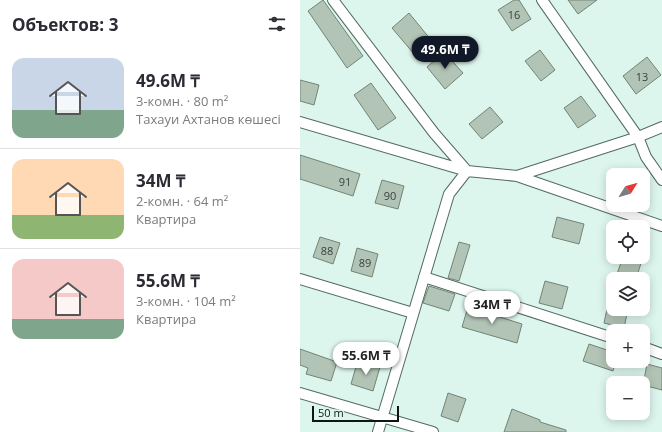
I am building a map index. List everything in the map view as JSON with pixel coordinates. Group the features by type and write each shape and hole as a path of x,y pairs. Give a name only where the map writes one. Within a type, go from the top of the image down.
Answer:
{"street":[{"path":"333,0 434,133 467,171"},
{"path":"542,0 638,137 646,157 662,180"},
{"path":"300,122 467,171 517,176 662,226"},
{"path":"517,176 638,137 662,127"},
{"path":"378,432 449,194 467,171"},
{"path":"424,277 606,336"},
{"path":"300,279 413,313"},
{"path":"650,350 662,354"},
{"path":"300,393 433,432"}],"building":[{"path":"323,0 363,56 347,68 308,11"},
{"path":"514,0 519,0 531,19 512,31 498,10"},
{"path":"568,0 597,0 578,14"},
{"path":"409,13 431,40 414,54 392,28"},
{"path":"540,50 555,70 541,81 525,61"},
{"path":"444,52 463,73 445,89 427,67"},
{"path":"647,57 661,75 636,94 623,76"},
{"path":"300,80 319,85 314,105 300,101"},
{"path":"371,83 396,118 378,130 354,95"},
{"path":"581,96 596,116 578,128 564,108"},
{"path":"490,107 503,122 482,139 469,124"},
{"path":"300,155 360,174 353,196 300,179"},
{"path":"382,180 404,186 398,209 375,203"},
{"path":"557,217 584,224 579,244 552,237"},
{"path":"320,237 340,243 333,264 313,257"},
{"path":"459,242 470,245 459,281 448,278"},
{"path":"357,248 378,254 372,277 351,271"},
{"path":"621,264 641,264 638,272 618,272"},
{"path":"545,281 568,287 562,309 539,303"},
{"path":"429,286 455,294 449,311 423,303"},
{"path":"468,307 522,324 517,343 462,327"},
{"path":"606,314 606,316 627,316 625,324 604,323"},
{"path":"589,344 606,350 606,368 614,368 613,371 583,361"},
{"path":"300,349 337,362 331,381 306,374 308,368 300,365"},
{"path":"358,360 380,367 373,391 351,384"},
{"path":"650,365 662,368 662,390 650,387 650,376 645,376 646,368 650,368"},
{"path":"448,393 466,399 458,422 441,416"},
{"path":"512,409 540,420 540,422 566,430 566,432 504,432"}]}
